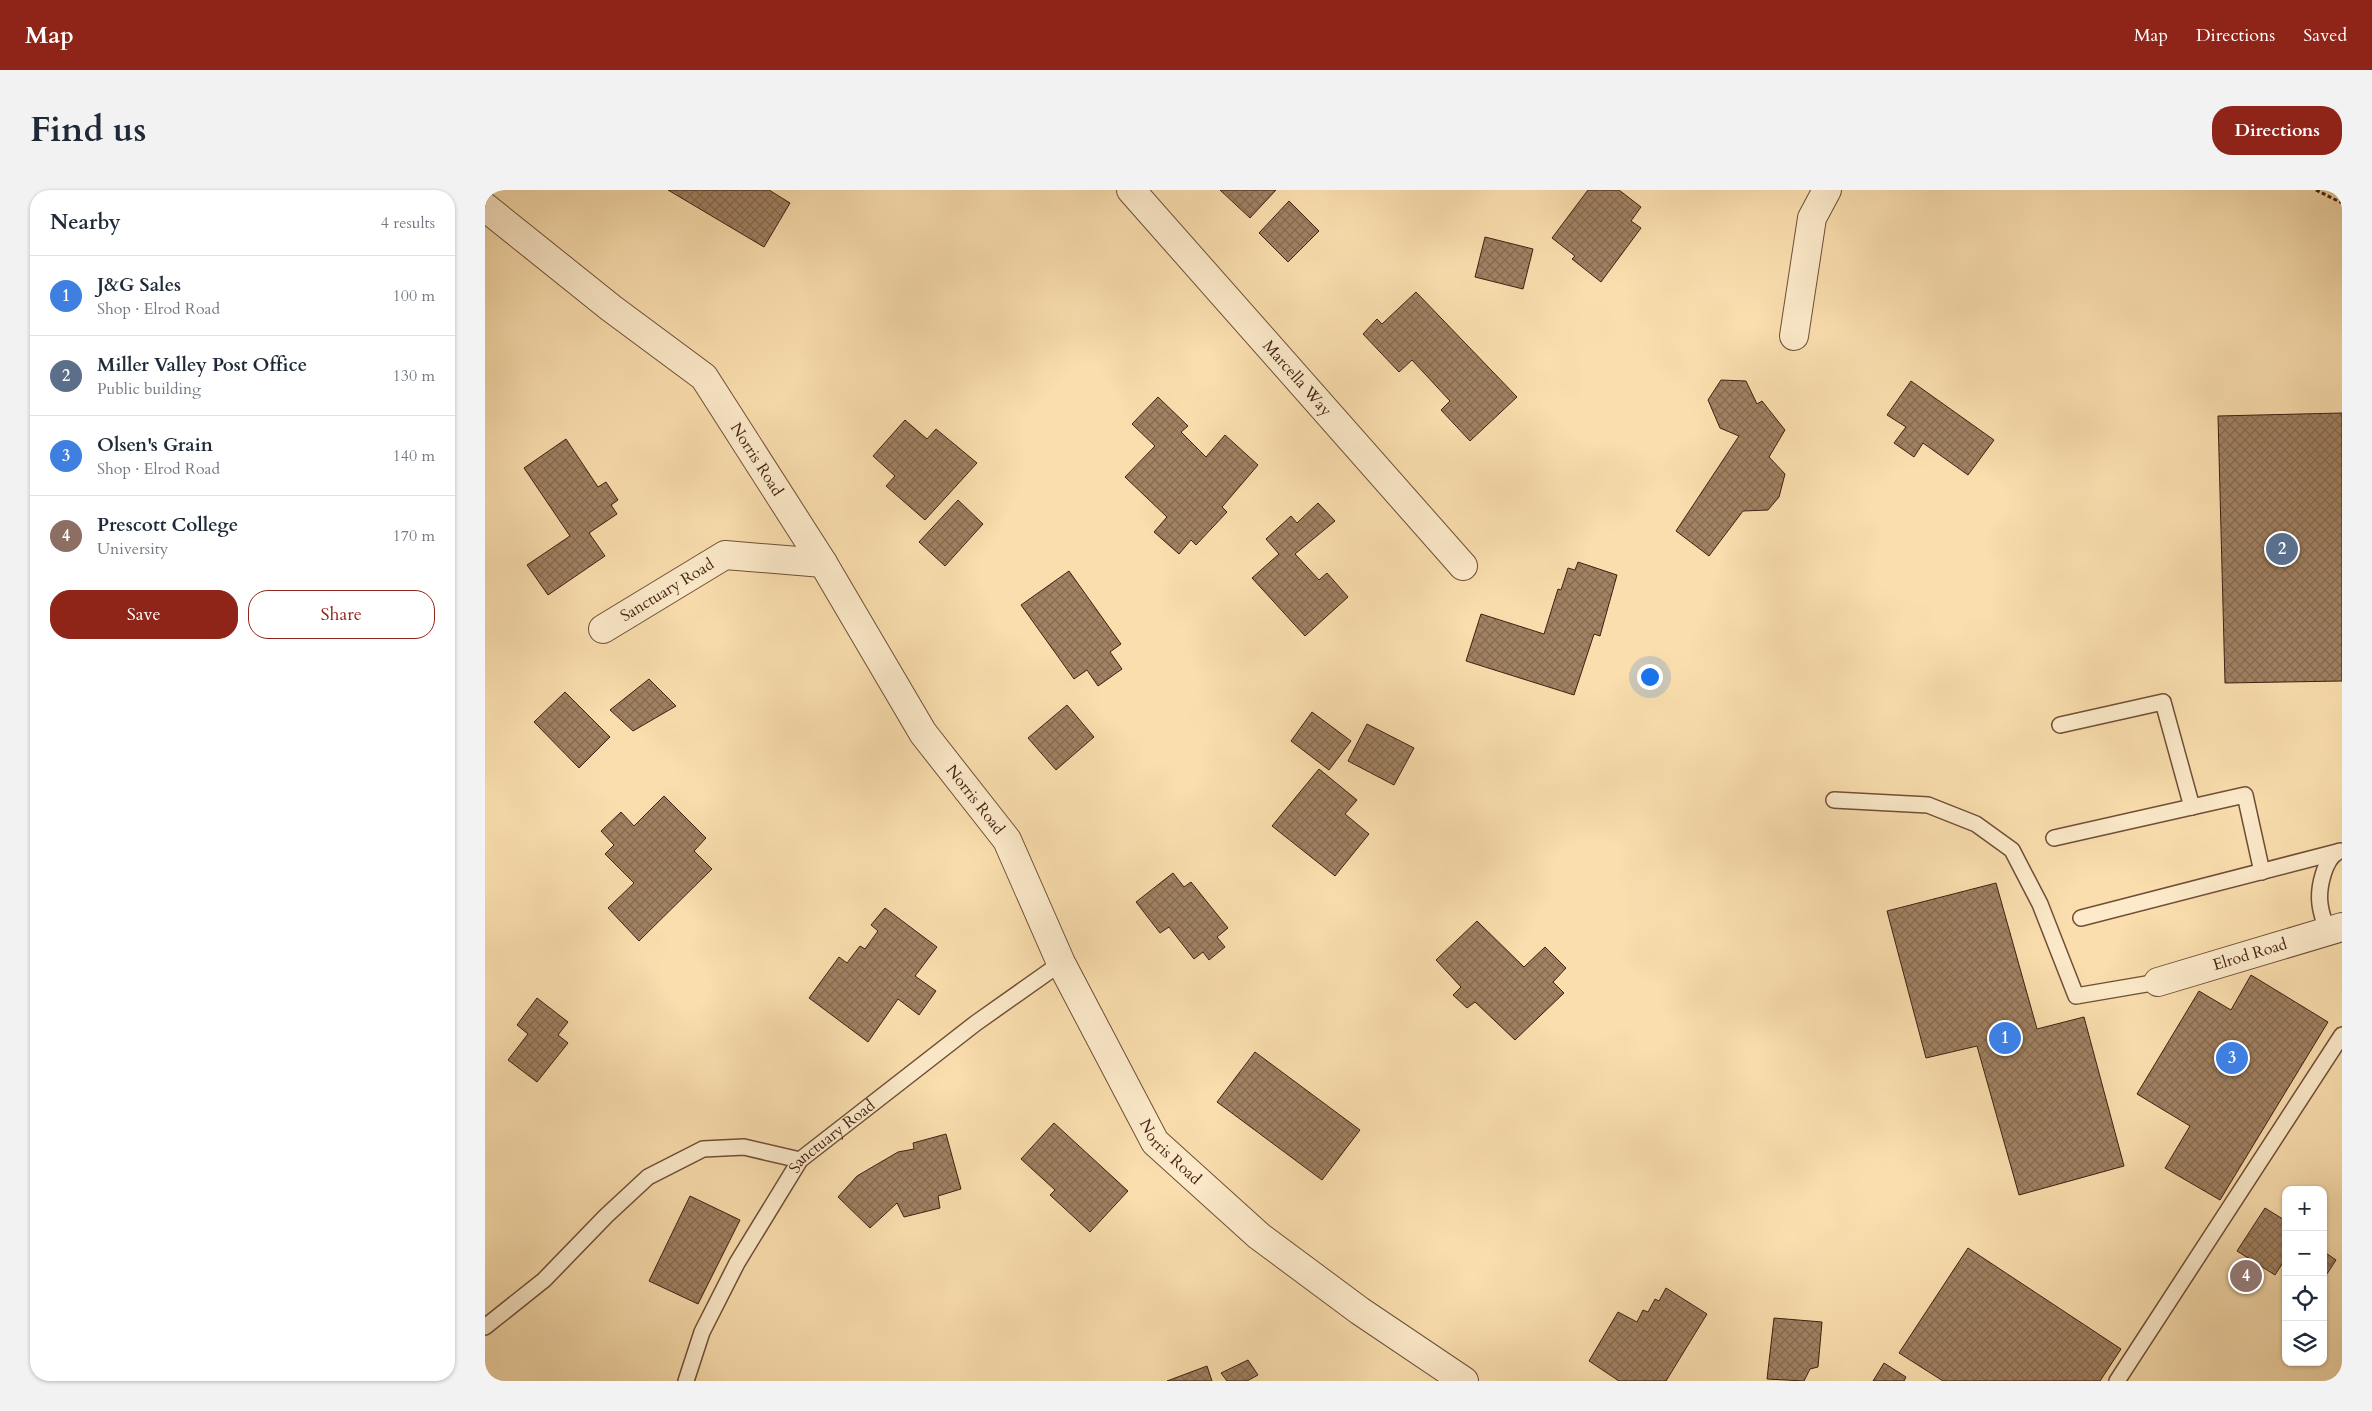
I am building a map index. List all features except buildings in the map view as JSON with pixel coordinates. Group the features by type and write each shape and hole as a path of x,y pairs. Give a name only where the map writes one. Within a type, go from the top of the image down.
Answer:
{"street":[{"name":"Marcella Way","path":"1131,190 1463,566"},
{"path":"1794,336 1812,218 1827,190"},
{"name":"Norris Road","path":"485,207 611,308 704,377 823,563 923,733 1007,840 1061,963 1155,1142 1259,1236 1360,1311 1464,1381"},
{"name":"Sanctuary Road","path":"603,629 725,555 823,563"},
{"name":"Elrod Road","path":"2159,982 2335,929"}],"lane":[{"path":"2060,726 2163,702 2192,806"},
{"path":"2054,838 2245,795 2262,872"},
{"path":"1834,800 1927,805 1976,824 2012,850 2040,904 2076,996 2159,982"},
{"path":"2081,918 2339,852"},
{"path":"2335,929 2320,906 2319,893 2327,864 2339,852"},
{"name":"Sanctuary Road","path":"686,1381 702,1332 737,1263 800,1160 968,1028 1061,963"},
{"path":"2117,1381 2342,1035"},
{"path":"485,1327 544,1280 606,1216 648,1177 703,1149 744,1147 800,1160"}],"path":[{"path":"2316,190 2342,203"}],"place":[{"name":"Miller Valley Post Office","path":"2282,549"},
{"name":"J&G Sales","path":"2005,1038"},
{"name":"Olsen's Grain","path":"2232,1058"},
{"name":"Prescott College","path":"2246,1276"}]}
